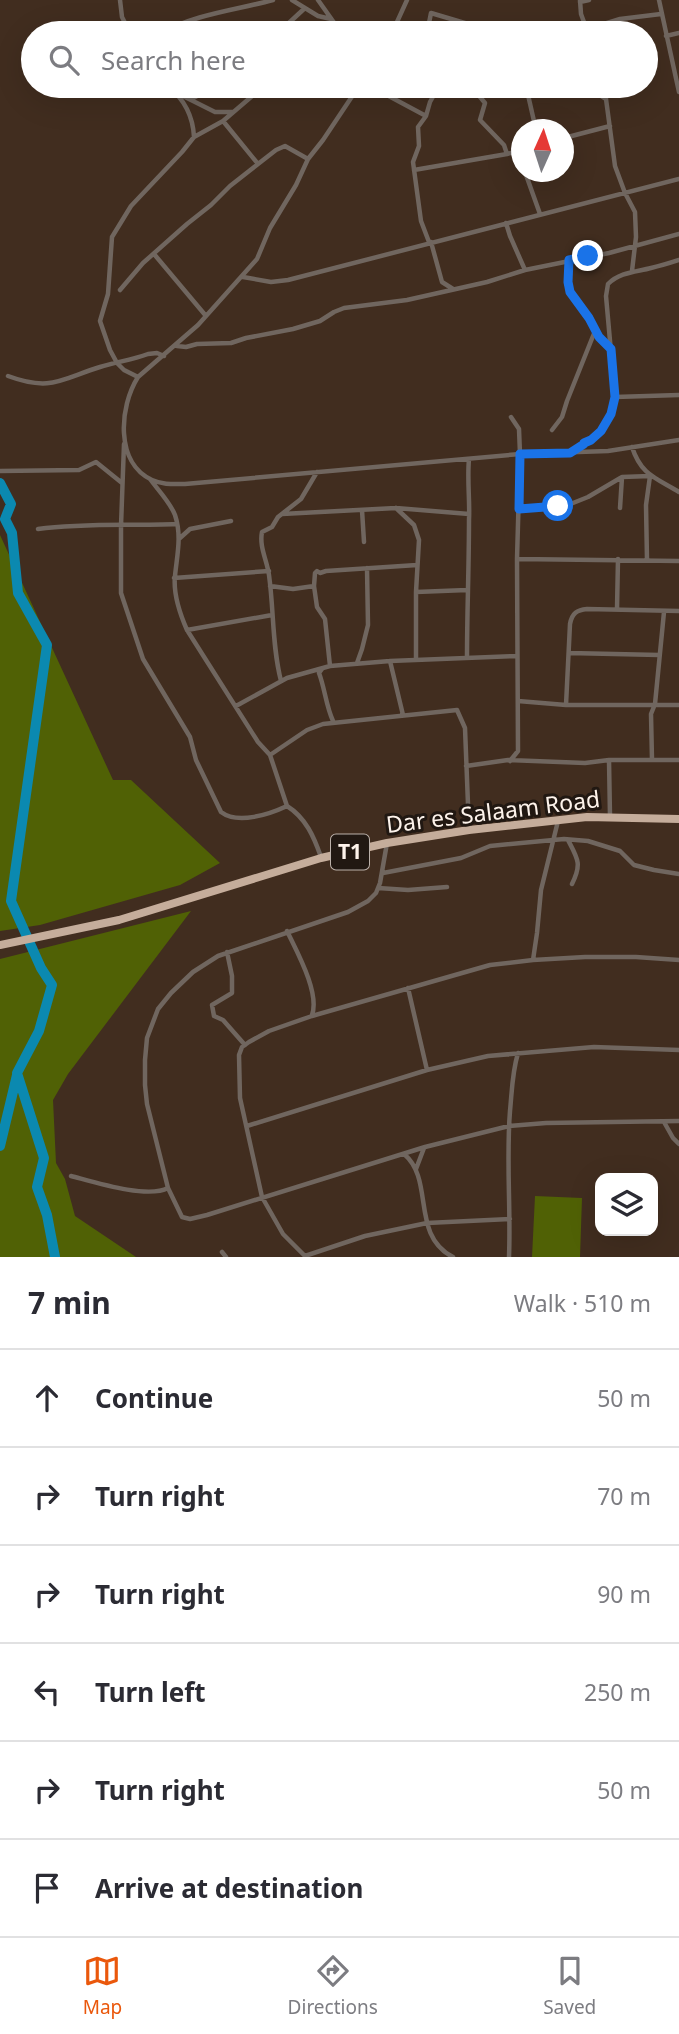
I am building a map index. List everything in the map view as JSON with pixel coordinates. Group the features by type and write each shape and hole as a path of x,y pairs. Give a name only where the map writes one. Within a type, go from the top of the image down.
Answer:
{"highway":[{"name":"Dar es Salaam Road","path":"0,945 119,920 321,858 387,843 558,820 610,817 679,819"}],"street":[{"path":"120,0 124,21"},
{"path":"189,21 273,0"},
{"path":"292,0 318,16 331,19"},
{"path":"318,0 331,19"},
{"path":"397,21 407,0"},
{"path":"584,21 580,1 589,0"},
{"path":"659,0 679,92"},
{"path":"291,21 305,8"},
{"path":"429,21 430,13 458,21"},
{"path":"615,21 661,14"},
{"path":"666,36 679,33"},
{"path":"180,98 193,123 194,137"},
{"path":"138,377 124,370 117,362 100,321 108,294 112,237 131,206 194,137 223,121 250,98"},
{"path":"287,806 268,813 235,818 225,816 196,760 190,737 150,673 137,645 121,593 124,426 128,397 138,377 206,316 257,259 270,228 308,159 351,98"},
{"path":"392,98 426,116"},
{"path":"432,98 426,116 418,127 419,146 413,162 421,221 442,282 453,289"},
{"path":"481,98 485,103 480,120 504,145 507,155"},
{"path":"529,98 534,119"},
{"path":"191,99 215,112 234,111"},
{"path":"606,99 615,166 635,212 632,271"},
{"path":"223,121 258,164"},
{"path":"574,135 610,125"},
{"path":"120,290 187,224 276,150 285,146 308,159"},
{"path":"414,170 511,154"},
{"path":"243,277 271,282 288,280 679,179"},
{"path":"528,182 540,214"},
{"path":"506,223 525,270"},
{"path":"176,345 186,348 197,344 231,343 320,321 344,308 407,300 679,234"},
{"path":"154,254 206,316"},
{"path":"569,260 570,292 599,337 611,349"},
{"path":"570,453 601,431 611,414 615,397 606,289 612,280 632,271 679,260"},
{"path":"552,430 562,417 566,401 596,331"},
{"path":"8,376 26,382 53,383 152,353 164,356"},
{"path":"615,397 679,395"},
{"path":"510,761 518,751 517,559 520,454 519,429 511,417"},
{"path":"149,478 165,483 185,484 520,454 608,451 679,440"},
{"path":"124,443 133,464 149,478 172,510 177,524 179,538 174,578 181,615 187,630 258,742 270,755 287,806 294,810 310,830 321,858"},
{"path":"632,447 636,458 650,476 679,492"},
{"path":"467,658 469,459"},
{"path":"0,471 79,470 96,462 122,483"},
{"path":"281,681 276,661 268,571 260,541 262,532 272,527 281,514 301,499 317,472"},
{"path":"519,509 570,504 592,495 622,477 650,476"},
{"path":"648,560 646,505 650,476"},
{"path":"620,508 622,477"},
{"path":"281,514 396,508 469,514"},
{"path":"396,508 418,531 416,660"},
{"path":"362,510 364,542"},
{"path":"179,538 190,529 231,521"},
{"path":"38,529 71,525 177,524"},
{"path":"517,559 679,561"},
{"path":"617,609 618,559"},
{"path":"330,666 326,619 317,607 315,573 416,565"},
{"path":"357,663 368,625 367,568"},
{"path":"174,578 268,571"},
{"path":"270,586 293,589 314,586"},
{"path":"416,592 467,590"},
{"path":"566,705 570,624 573,614 587,609 679,611"},
{"path":"652,760 651,714 655,705 664,612"},
{"path":"187,630 272,615"},
{"path":"569,653 659,655"},
{"path":"236,706 281,681 330,666 517,656"},
{"path":"390,661 403,715"},
{"path":"322,669 319,673 333,721"},
{"path":"518,701 566,705 679,705"},
{"path":"270,755 307,730 333,721 457,710 465,728 469,830"},
{"path":"466,765 510,761 585,763 610,760 679,760"},
{"path":"610,760 610,817"},
{"path":"533,960 541,890 558,820"},
{"path":"568,839 579,862 572,884"},
{"path":"383,873 461,858 490,846 568,839 588,841 620,850 638,866 679,874"},
{"path":"387,843 383,873 378,888 368,901 348,912 227,952 198,968 158,1009 149,1032 144,1074 147,1104 168,1188 181,1216 188,1219 425,1147 509,1126 679,1121"},
{"path":"378,888 408,890 447,887"},
{"path":"287,931 306,972 314,1001 312,1016"},
{"path":"227,952 233,976 232,993 219,1003 213,1004 214,1017 223,1020 245,1045"},
{"path":"510,1219 427,1223 365,1236 305,1256 283,1234 262,1197 241,1105 239,1055 245,1045 260,1035 312,1016 481,967 533,960 613,956 679,960"},
{"path":"408,988 427,1070"},
{"path":"247,1126 427,1070 488,1056 594,1047 679,1050"},
{"path":"509,1257 509,1126 513,1070 517,1053"},
{"path":"663,1121 679,1144"},
{"path":"416,1169 425,1147"},
{"path":"404,1154 416,1169 427,1223 436,1245 453,1257"},
{"path":"71,1176 143,1191 163,1191 168,1188"}],"green space":[{"path":"0,535 113,780 131,780 220,863 180,885 40,925 0,931"},
{"path":"191,911 68,1074 53,1100 56,1163 65,1179 75,1216 136,1257 0,1257 0,959"},
{"path":"535,1196 582,1198 580,1257 532,1257"}],"waterway":[{"path":"0,483 11,504 5,519 12,533 18,593 47,645 11,901 41,968 52,985 39,1031 17,1073 44,1158 37,1187 47,1215 55,1257"},
{"path":"0,1146 17,1075"}],"route":[{"path":"558,506 519,509 520,454 570,453 595,438 611,414 615,397 611,349 599,337 576,302 568,282 569,260 588,256"}]}
